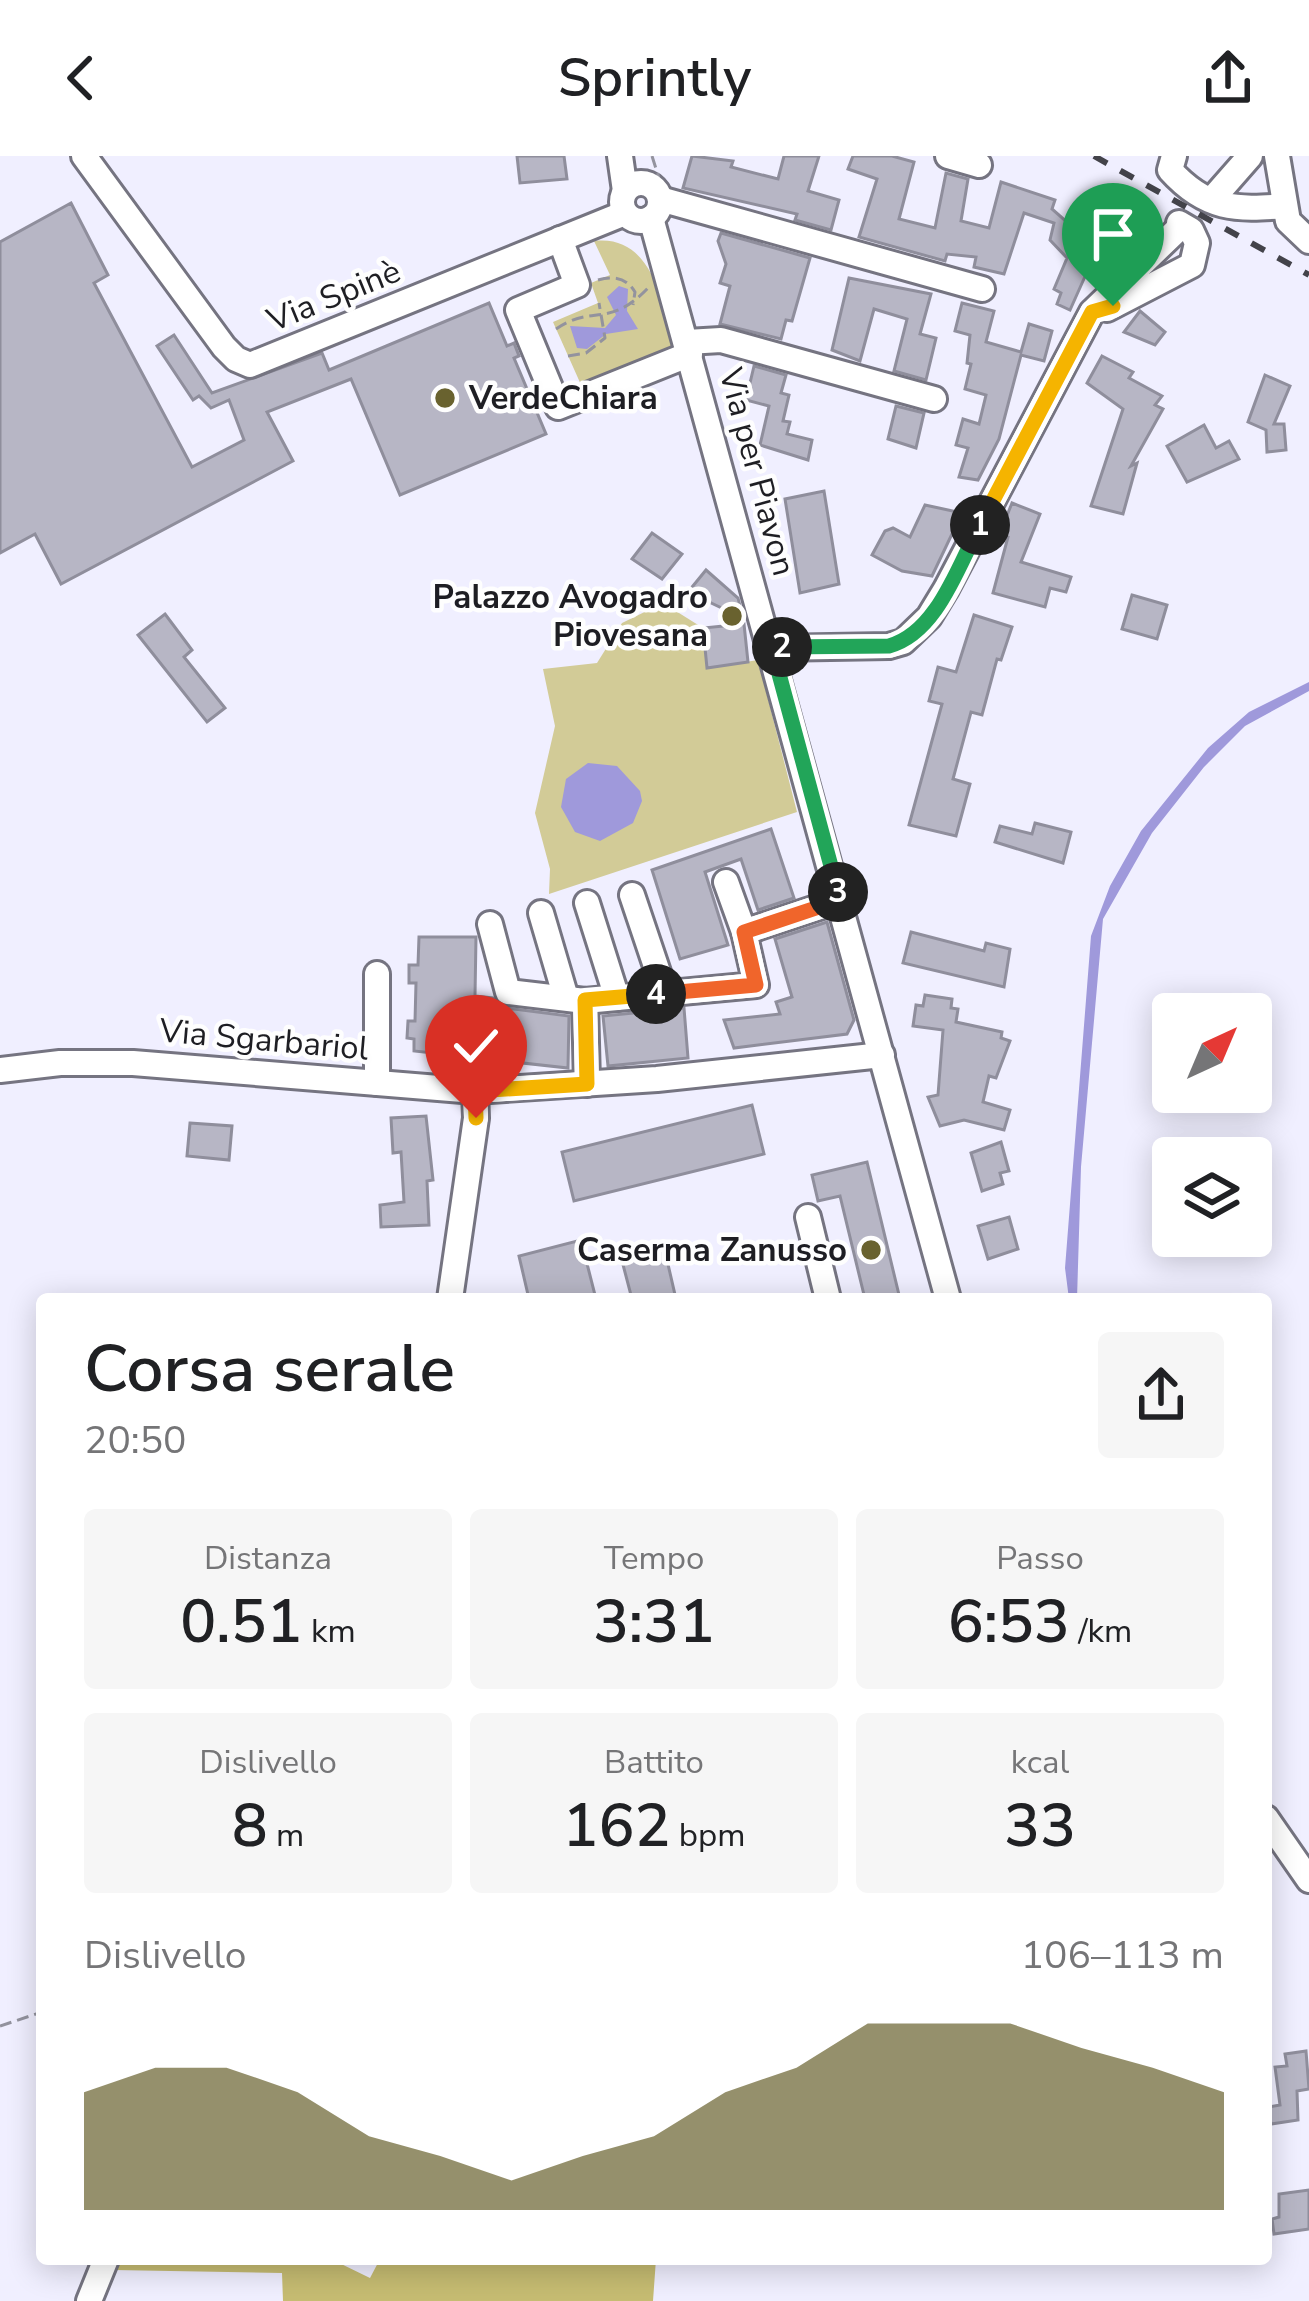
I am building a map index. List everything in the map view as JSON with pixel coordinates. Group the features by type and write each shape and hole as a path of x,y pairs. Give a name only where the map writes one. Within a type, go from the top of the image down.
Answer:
{"street":[{"name":"Via Spinè","path":"84,156 224,347 250,365 560,239 644,199"},
{"path":"620,156 644,199 982,289"},
{"name":"Via per Piavon","path":"636,156 644,199 772,648 946,1293"},
{"path":"948,156 979,164"},
{"path":"1174,156 1170,170 1182,183 1226,208 1285,206"},
{"path":"1216,196 1250,156"},
{"path":"1277,156 1292,230 1309,242"},
{"path":"772,648 889,646 917,632 946,589 1095,309 1178,226 1191,230 1197,242 1186,271 1107,309 1095,309"},
{"path":"560,239 577,285 518,310 559,407 689,348 721,340 934,398"},
{"path":"490,924 508,992 617,998 756,985 726,882"},
{"path":"632,895 665,993"},
{"path":"744,932 840,900"},
{"path":"587,903 617,998"},
{"path":"541,914 576,999 587,1084"},
{"path":"376,1083 377,974"},
{"name":"Via Sgarbariol","path":"0,1070 60,1063 133,1063 475,1091 882,1055"},
{"path":"451,1293 476,1118 475,1091"},
{"path":"808,1217 827,1293"},
{"path":"1272,1827 1309,1880"},
{"path":"89,2301 104,2265"}],"path":[{"path":"644,199 652,156"},
{"path":"591,284 623,280 634,292 630,308"},
{"path":"556,328 571,320 630,308 655,283"},
{"path":"568,356 589,352 606,330 598,302"},
{"path":"0,2026 36,2014"}],"shaded area":[{"path":"594,241 614,242 642,260 660,293 677,347 582,387 553,322 598,303 591,283 610,275"},
{"path":"619,286 628,289 627,311 638,329 606,334 587,349 577,348 570,326 605,328 616,315 607,297"},
{"path":"663,603 703,628 707,668 758,660 797,812 549,894 550,869 535,813 555,726 543,669 597,663 622,623"},
{"path":"1309,682 1309,691 1245,726 1204,767 1152,833 1103,919 1081,1167 1077,1293 1068,1293 1065,1268 1091,936 1110,886 1141,831 1208,748 1249,712"},
{"path":"588,763 617,766 640,791 642,801 633,823 600,841 575,832 561,807 566,779"},
{"path":"116,2265 343,2265 370,2278 377,2265 656,2265 653,2301 283,2301 282,2273 114,2270"}],"building":[{"path":"517,156 564,156 567,179 520,183"},
{"path":"692,156 733,161 731,167 778,179 784,156 819,156 808,191 839,200 831,230 795,220 797,214 683,188"},
{"path":"853,156 892,156 914,162 899,219 935,228 946,173 968,179 961,221 989,228 1001,182 1055,200 1052,209 1102,253 1116,238 1131,252 1098,283 1087,272 1070,310 1057,304 1061,293 1054,289 1067,258 1050,240 1054,223 1024,213 1004,274 974,267 976,257 947,254 945,261 859,237 877,179 848,169"},
{"path":"71,203 108,275 94,283 192,467 244,440 229,400 211,408 199,396 193,400 157,346 174,335 212,393 322,353 329,370 489,303 507,346 514,343 519,356 514,358 546,434 400,495 351,379 267,412 293,461 61,584 35,534 0,553 0,242"},
{"path":"721,233 810,258 792,321 786,320 781,339 720,324 730,286 720,283 726,264 718,241"},
{"path":"849,278 931,294 920,334 936,338 926,380 894,371 907,319 874,309 860,361 832,350"},
{"path":"962,303 994,311 986,342 1021,352 1029,324 1052,331 1044,361 1021,355 999,439 978,480 959,477 968,448 956,445 963,419 979,424 986,395 965,389 971,364 967,363 970,335 955,331"},
{"path":"1140,311 1165,332 1155,345 1124,332"},
{"path":"1102,356 1133,372 1129,378 1162,396 1155,405 1163,409 1131,466 1137,463 1123,514 1091,506 1123,409 1087,383"},
{"path":"754,366 786,375 781,393 789,395 783,421 790,422 787,434 812,440 808,460 760,445 769,406 746,400"},
{"path":"1265,375 1290,386 1274,424 1284,424 1286,450 1267,452 1266,430 1248,422"},
{"path":"896,406 924,413 916,448 888,439"},
{"path":"1204,425 1216,448 1229,441 1239,459 1187,482 1167,446"},
{"path":"824,491 839,584 800,593 785,499"},
{"path":"1012,503 1040,514 1021,562 1071,577 1066,592 1050,588 1045,607 993,593 1008,537 1000,533"},
{"path":"925,505 962,513 932,576 902,571 872,555 885,531 893,528 910,537"},
{"path":"652,533 682,554 662,579 632,559"},
{"path":"706,570 738,598 743,618 688,592"},
{"path":"1132,595 1167,605 1157,639 1122,629"},
{"path":"165,614 192,650 184,657 225,708 207,722 138,635"},
{"path":"974,615 1012,627 1001,660 997,659 982,715 971,712 953,779 970,784 956,836 909,825 942,704 929,701 938,667 956,672"},
{"name":"Palazzo Avogadro Piovesana","path":"744,624 748,662 707,668 703,628"},
{"path":"1035,823 1071,832 1063,863 995,842 1000,826 1032,834"},
{"path":"771,829 794,898 758,910 741,859 705,872 728,945 680,959 652,870"},
{"path":"827,922 854,1020 847,1034 734,1048 724,1020 780,1014 776,1002 792,997 775,939"},
{"path":"911,932 984,951 986,943 1010,949 1004,987 903,963"},
{"path":"419,937 476,937 475,996 493,998 506,1008 569,1016 568,1068 414,1051 414,1039 407,1038 408,1021 415,1021 416,983 409,983 409,965 418,965"},
{"path":"925,995 952,999 951,1008 958,1009 956,1022 1002,1032 1001,1038 1010,1041 996,1078 989,1076 983,1102 1010,1110 1004,1130 964,1120 940,1126 928,1097 938,1095 943,1030 913,1026 916,1005 923,1006"},
{"path":"684,1008 688,1058 608,1066 603,1016"},
{"path":"752,1105 764,1154 574,1201 562,1152"},
{"path":"426,1116 433,1180 427,1181 429,1225 381,1227 380,1205 404,1202 401,1152 393,1153 391,1118"},
{"path":"190,1123 232,1126 229,1160 187,1156"},
{"path":"1001,1142 1009,1171 1000,1173 1003,1184 982,1191 971,1153"},
{"name":"Caserma Zanusso","path":"867,1162 899,1293 864,1293 840,1196 818,1201 812,1175"},
{"path":"1009,1217 1018,1249 988,1259 978,1226"},
{"path":"581,1240 594,1293 528,1293 519,1256"},
{"path":"664,1247 675,1293 630,1293 621,1257"},
{"path":"1306,2051 1309,2089 1297,2091 1298,2120 1272,2124 1272,2106 1280,2105 1275,2067 1287,2066 1285,2054"},
{"path":"1309,2190 1309,2229 1274,2234 1272,2219 1279,2217 1279,2194"}],"railway":[{"path":"1094,156 1309,275"}],"place":[{"name":"VerdeChiara","path":"445,398"},
{"name":"Palazzo Avogadro Piovesana","path":"732,616"},
{"name":"Caserma Zanusso","path":"871,1250"}],"route":[{"path":"476,1118 475,1091 587,1084 585,1000 756,985 744,932 840,900 772,648 889,646 917,632 946,589 1092,312 1113,306"}]}
